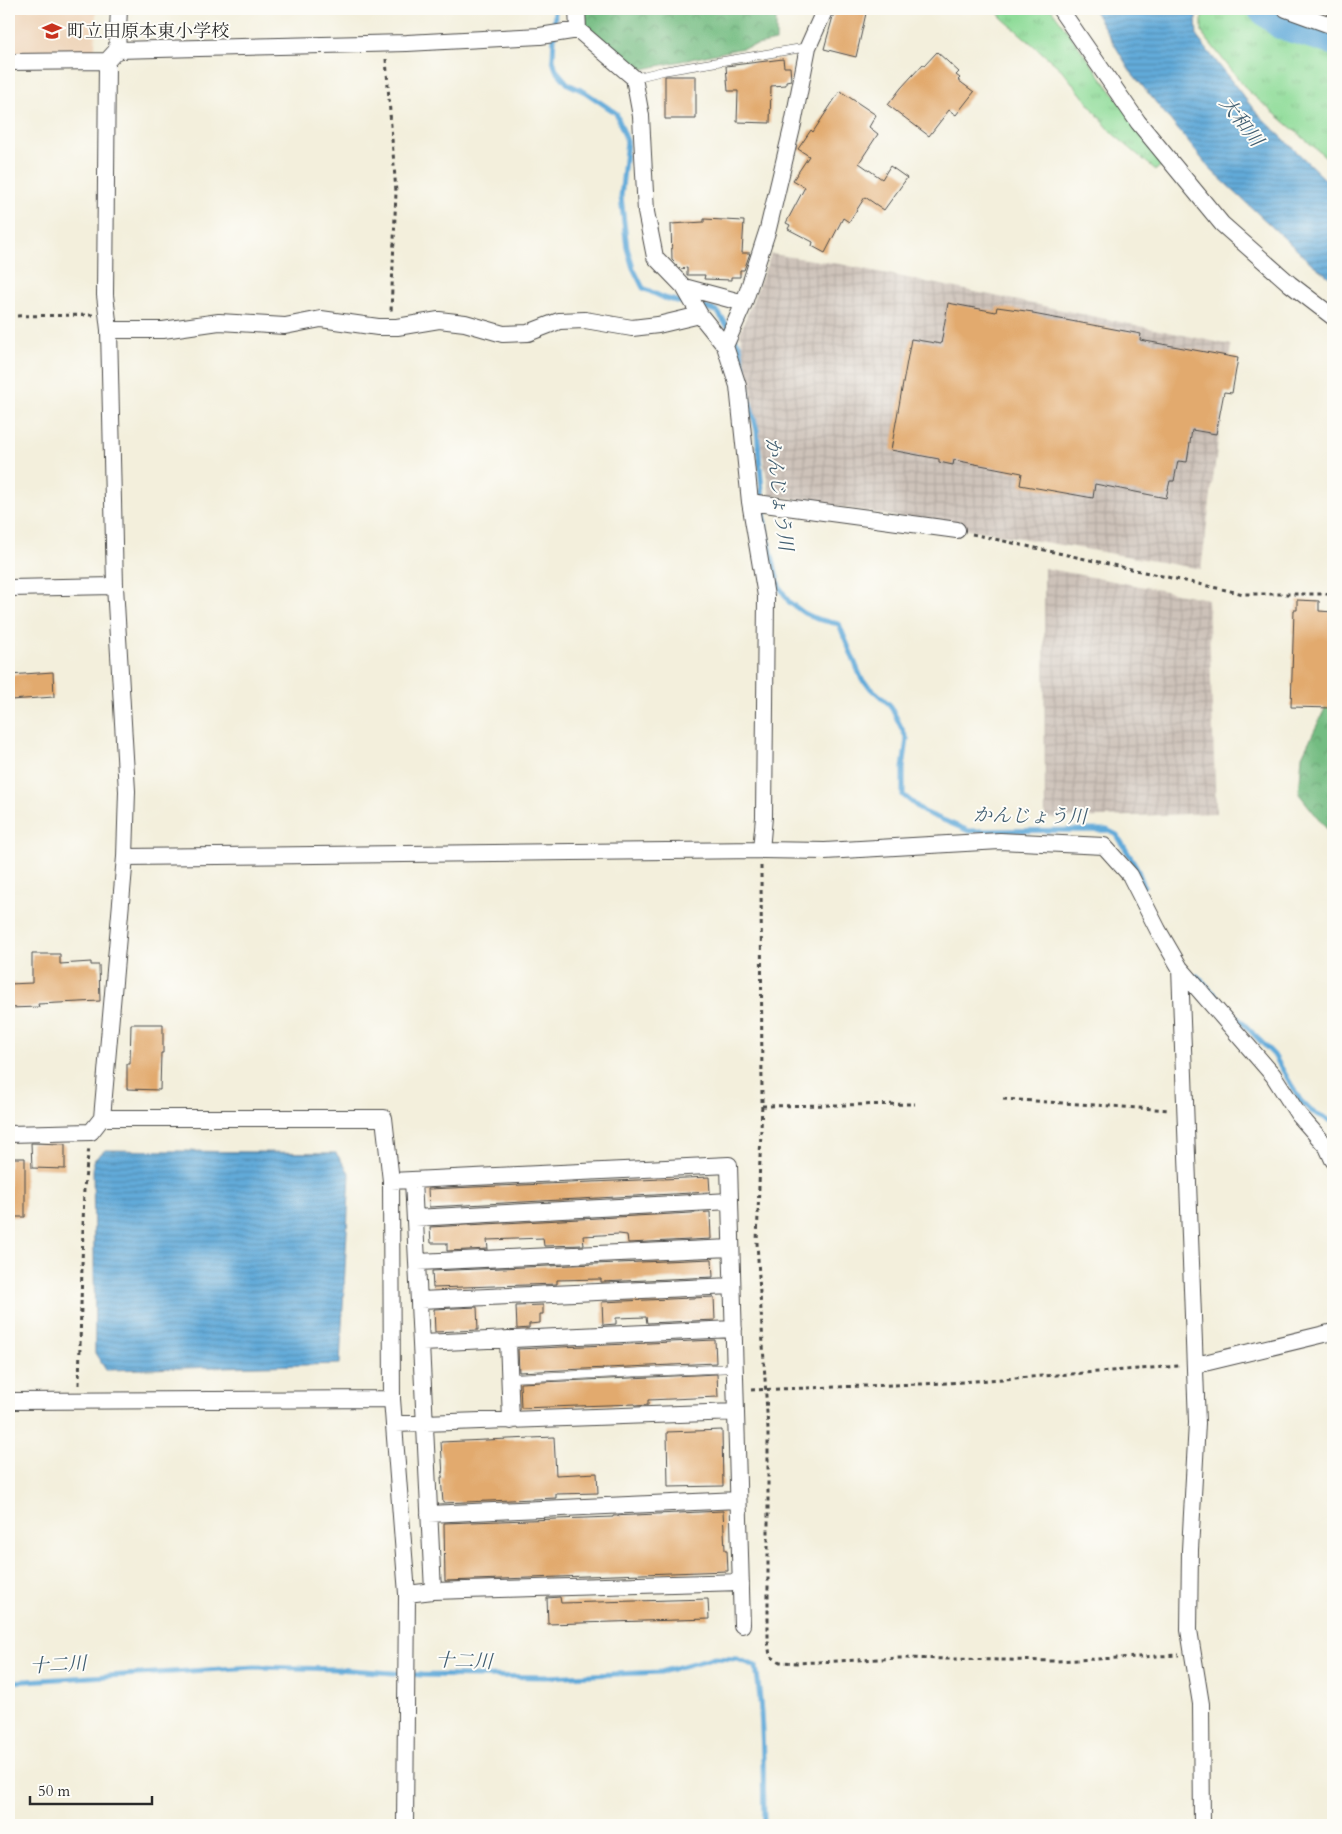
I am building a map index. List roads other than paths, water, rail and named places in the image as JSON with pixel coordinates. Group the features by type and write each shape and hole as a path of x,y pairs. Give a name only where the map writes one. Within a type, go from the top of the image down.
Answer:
{"street":[{"path":"9,1134 92,1132 102,1118 125,857 127,790 115,586 108,322 105,295 112,56 119,9"},
{"path":"577,9 578,30 634,78 641,116 646,212 655,257 684,287 700,315 725,346 738,386 750,502 766,596 764,817 761,850"},
{"path":"725,346 744,303 768,229 793,124 808,47 825,9"},
{"path":"1060,9 1138,122 1222,224 1290,284 1333,317"},
{"path":"1286,9 1333,26"},
{"path":"9,62 540,36 578,30"},
{"path":"684,287 744,303"},
{"path":"108,322 163,330 219,322 285,326 321,319 390,327 439,320 466,322 503,334 528,333 559,322 585,320 632,328 658,325 700,315"},
{"path":"750,502 957,530"},
{"path":"9,588 115,586"},
{"path":"125,857 761,850 825,851 1000,840 1104,846 1130,875 1180,968 1273,1075 1298,1114 1327,1147 1333,1160"},
{"path":"1180,968 1197,1422 1190,1550 1189,1630 1201,1704 1202,1825"},
{"path":"102,1118 384,1118 391,1181 392,1399 407,1594 405,1825"},
{"path":"391,1181 729,1165 742,1625"},
{"path":"413,1180 433,1591"},
{"path":"415,1218 730,1201"},
{"path":"418,1262 731,1248"},
{"path":"420,1300 732,1286"},
{"path":"422,1343 734,1329"},
{"path":"1196,1365 1333,1332"},
{"path":"508,1339 511,1421"},
{"path":"9,1402 392,1399"},
{"path":"395,1424 736,1412"},
{"path":"429,1514 738,1500"},
{"path":"407,1594 433,1591 741,1582"}],"lane":[{"path":"634,78 663,71 808,47"},
{"path":"510,1378 735,1368"}],"water":[{"name":"大和川","path":"1093,9 1200,9 1196,17 1197,37 1255,111 1333,187 1333,280 1311,263 1211,170 1131,72"},
{"path":"105,1150 336,1153 350,1174 340,1364 106,1370 95,1353 93,1161"}],"waterway":[{"name":"かんじょう川","path":"555,9 553,59 556,70 568,84 585,92 616,113 627,141 621,197 627,248 633,268 643,288 664,298 689,304"},
{"path":"1262,9 1281,25 1333,41"},
{"name":"かんじょう川","path":"699,306 717,311 729,328"},
{"name":"かんじょう川","path":"733,335 740,346 748,396 757,430 765,526 779,586 789,602 804,613 817,619 839,624 862,680 890,705 907,739 903,768 903,795 924,812 969,831 1107,830 1117,835 1136,866 1144,886"},
{"name":"かんじょう川","path":"1197,976 1274,1055 1300,1100 1311,1111 1333,1122"},
{"name":"十二川","path":"9,1682 255,1667 335,1669 422,1675 545,1677 661,1672 712,1658 737,1659 756,1666 762,1726 764,1825"}],"place":[{"name":"町立田原本東小学校","path":"52,31"}]}
